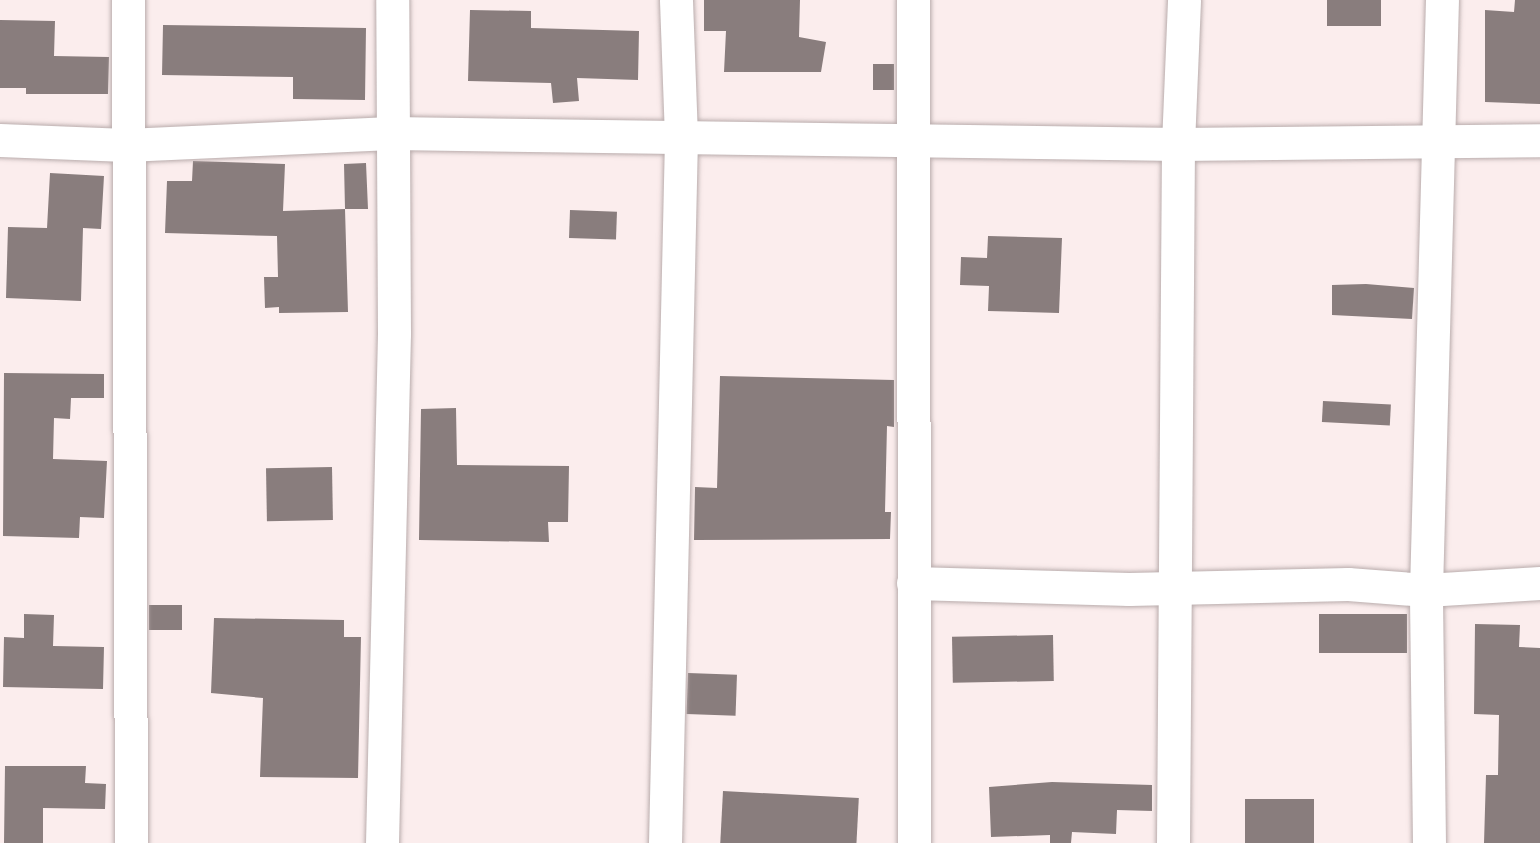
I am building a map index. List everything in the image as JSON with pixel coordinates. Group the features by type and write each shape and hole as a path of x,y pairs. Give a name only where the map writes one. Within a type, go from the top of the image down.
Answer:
{"street":[{"path":"128,0 125,145 131,843"},
{"path":"382,843 394,333 392,0"},
{"path":"664,843 681,136 676,0"},
{"path":"913,0 911,136 914,843"},
{"path":"1173,843 1178,144 1184,0"},
{"path":"1429,843 1426,590 1443,0"},
{"path":"0,140 125,145 391,133 911,136 1178,144 1540,139"},
{"path":"913,583 1173,588 1336,583 1426,590 1540,583"}],"building":[{"path":"704,0 800,0 799,37 826,42 821,72 724,72 726,31 704,31"},
{"path":"1327,0 1381,0 1381,26 1327,26"},
{"path":"1515,0 1540,0 1540,104 1485,102 1485,10 1514,12"},
{"path":"470,10 531,11 531,28 639,31 638,80 577,78 579,101 553,103 551,83 468,81"},
{"path":"0,20 55,21 54,56 109,57 108,94 26,94 26,88 0,88"},
{"path":"163,25 366,28 365,100 293,99 293,77 162,75"},
{"path":"873,64 894,64 894,90 873,90"},
{"path":"193,161 285,164 283,211 345,209 348,312 279,313 279,307 265,308 264,277 278,277 277,236 165,233 167,181 192,181"},
{"path":"366,163 368,209 345,209 344,164"},
{"path":"50,173 104,176 101,229 83,228 81,301 6,298 8,227 47,228"},
{"path":"570,210 617,212 616,240 569,238"},
{"path":"988,236 1062,238 1059,313 988,311 989,286 960,285 961,257 987,258"},
{"path":"1366,284 1414,288 1412,319 1332,315 1332,285"},
{"path":"4,373 104,374 104,398 71,398 70,419 54,418 53,459 107,461 104,518 80,517 79,538 3,536"},
{"path":"720,376 894,380 894,427 887,426 885,512 891,512 890,539 694,540 695,487 717,488"},
{"path":"1323,401 1391,405 1390,426 1322,422"},
{"path":"456,408 457,465 569,466 568,522 548,522 549,542 419,540 421,409"},
{"path":"332,467 333,520 267,521 266,468"},
{"path":"149,605 182,605 182,630 149,630"},
{"path":"24,614 54,615 53,646 104,647 103,689 3,687 4,637 24,638"},
{"path":"1319,614 1407,614 1407,653 1319,653"},
{"path":"214,618 344,620 344,637 361,637 358,778 260,777 263,698 211,693"},
{"path":"1475,624 1520,625 1519,647 1540,648 1540,843 1484,843 1486,775 1498,775 1499,715 1474,714"},
{"path":"1053,635 1054,681 953,683 952,637"},
{"path":"688,673 737,675 736,716 687,714"},
{"path":"5,766 86,766 85,783 106,784 105,809 43,808 43,843 4,843"},
{"path":"1052,782 1152,785 1152,811 1117,810 1116,834 1072,832 1071,843 1050,843 1050,835 991,837 989,787"},
{"path":"723,791 859,798 856,843 720,843"},
{"path":"1245,799 1314,799 1314,843 1245,843"}]}
